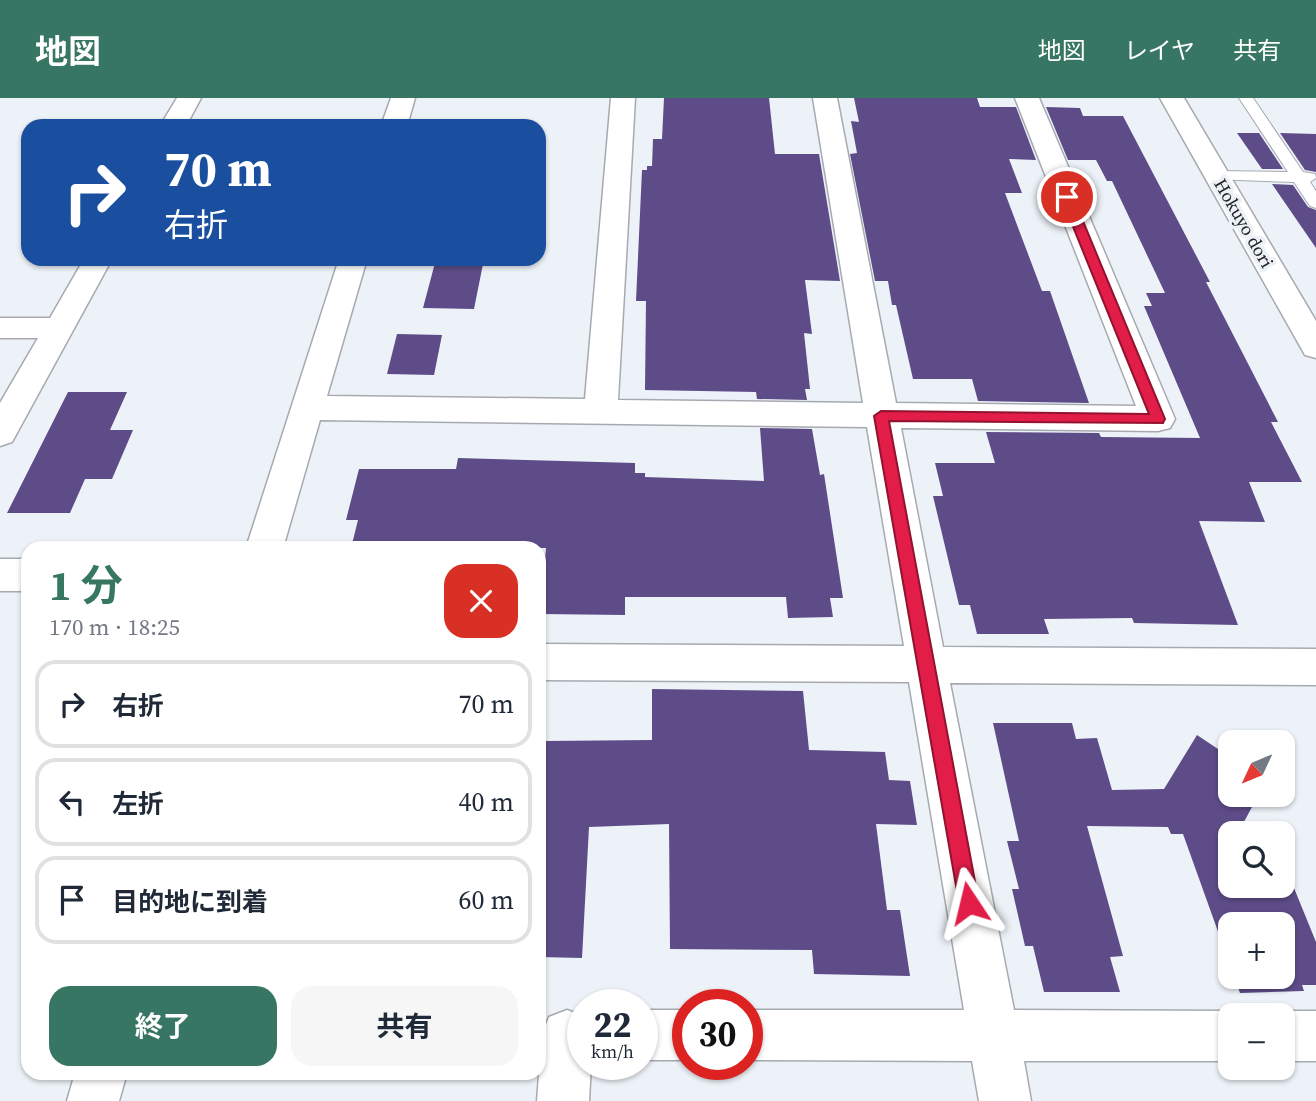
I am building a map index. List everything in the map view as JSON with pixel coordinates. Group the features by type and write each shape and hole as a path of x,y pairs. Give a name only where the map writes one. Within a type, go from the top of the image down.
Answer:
{"street":[{"path":"177,119 189,98"},
{"path":"396,119 403,98"},
{"path":"601,412 623,98"},
{"path":"825,98 1005,1101"},
{"path":"307,408 1158,419 1027,98"},
{"name":"Hokuyo dori","path":"1172,98 1316,347"},
{"path":"0,433 94,266"},
{"path":"266,541 351,266"},
{"path":"0,328 59,328"},
{"path":"0,575 21,575"},
{"path":"546,662 1316,667"},
{"path":"563,1035 563,1101"},
{"path":"763,1035 1218,1036"},
{"path":"1295,1036 1316,1036"},
{"path":"93,1101 99,1080"}],"lane":[{"path":"1246,98 1316,203"},
{"path":"1217,176 1316,177"}],"building":[{"path":"664,98 769,98 775,154 819,154 840,281 805,280 812,334 804,333 810,389 805,389 807,400 757,399 756,392 645,390 646,301 636,301 642,170 652,166 653,139 662,139"},
{"path":"854,98 977,98 980,107 1016,107 1036,160 1009,159 1022,193 1005,193 1042,291 1050,291 1089,403 978,401 972,379 913,379 888,281 875,281 850,154 857,153 851,121 859,122"},
{"path":"1046,107 1080,108 1083,116 1123,116 1210,282 1206,282 1278,422 1271,422 1302,482 1249,482 1265,522 1199,521 1238,625 1134,623 1132,618 1044,619 1049,634 977,634 970,605 959,605 933,496 943,496 935,463 995,463 986,432 1099,433 1101,437 1200,438 1144,306 1152,306 1146,293 1165,293 1112,181 1107,181 1096,160 1068,160"},
{"path":"1237,133 1259,133 1283,169 1262,169"},
{"path":"1280,133 1316,134 1316,172 1305,170"},
{"path":"1272,184 1293,185 1308,207 1316,210 1316,248"},
{"path":"434,266 483,266 474,309 423,308"},
{"path":"397,334 442,335 434,375 387,374"},
{"path":"68,392 127,392 110,430 133,430 112,479 85,479 70,513 7,513"},
{"path":"760,428 812,429 820,475 824,474 843,598 830,598 833,617 788,618 786,597 625,597 625,615 546,614 546,541 353,541 358,520 346,520 359,469 456,469 458,458 635,463 635,473 645,473 645,477 764,481"},
{"path":"652,689 803,691 809,750 885,752 889,780 910,781 917,825 876,824 887,910 900,910 910,976 814,974 812,950 670,949 669,824 589,827 582,958 546,957 546,741 652,740"},
{"path":"993,723 1072,723 1076,739 1097,738 1112,790 1164,789 1197,735 1218,749 1218,807 1252,807 1244,821 1218,821 1218,898 1295,898 1295,890 1316,942 1316,985 1302,985 1304,991 1240,993 1239,989 1295,989 1295,912 1218,912 1218,932 1183,834 1171,834 1168,827 1087,826 1123,956 1110,957 1120,992 1044,992 1033,946 1025,946 1012,889 1019,889 1007,841 1019,841"}],"route":[{"path":"969,903 881,416 1158,419 1067,197"}]}
